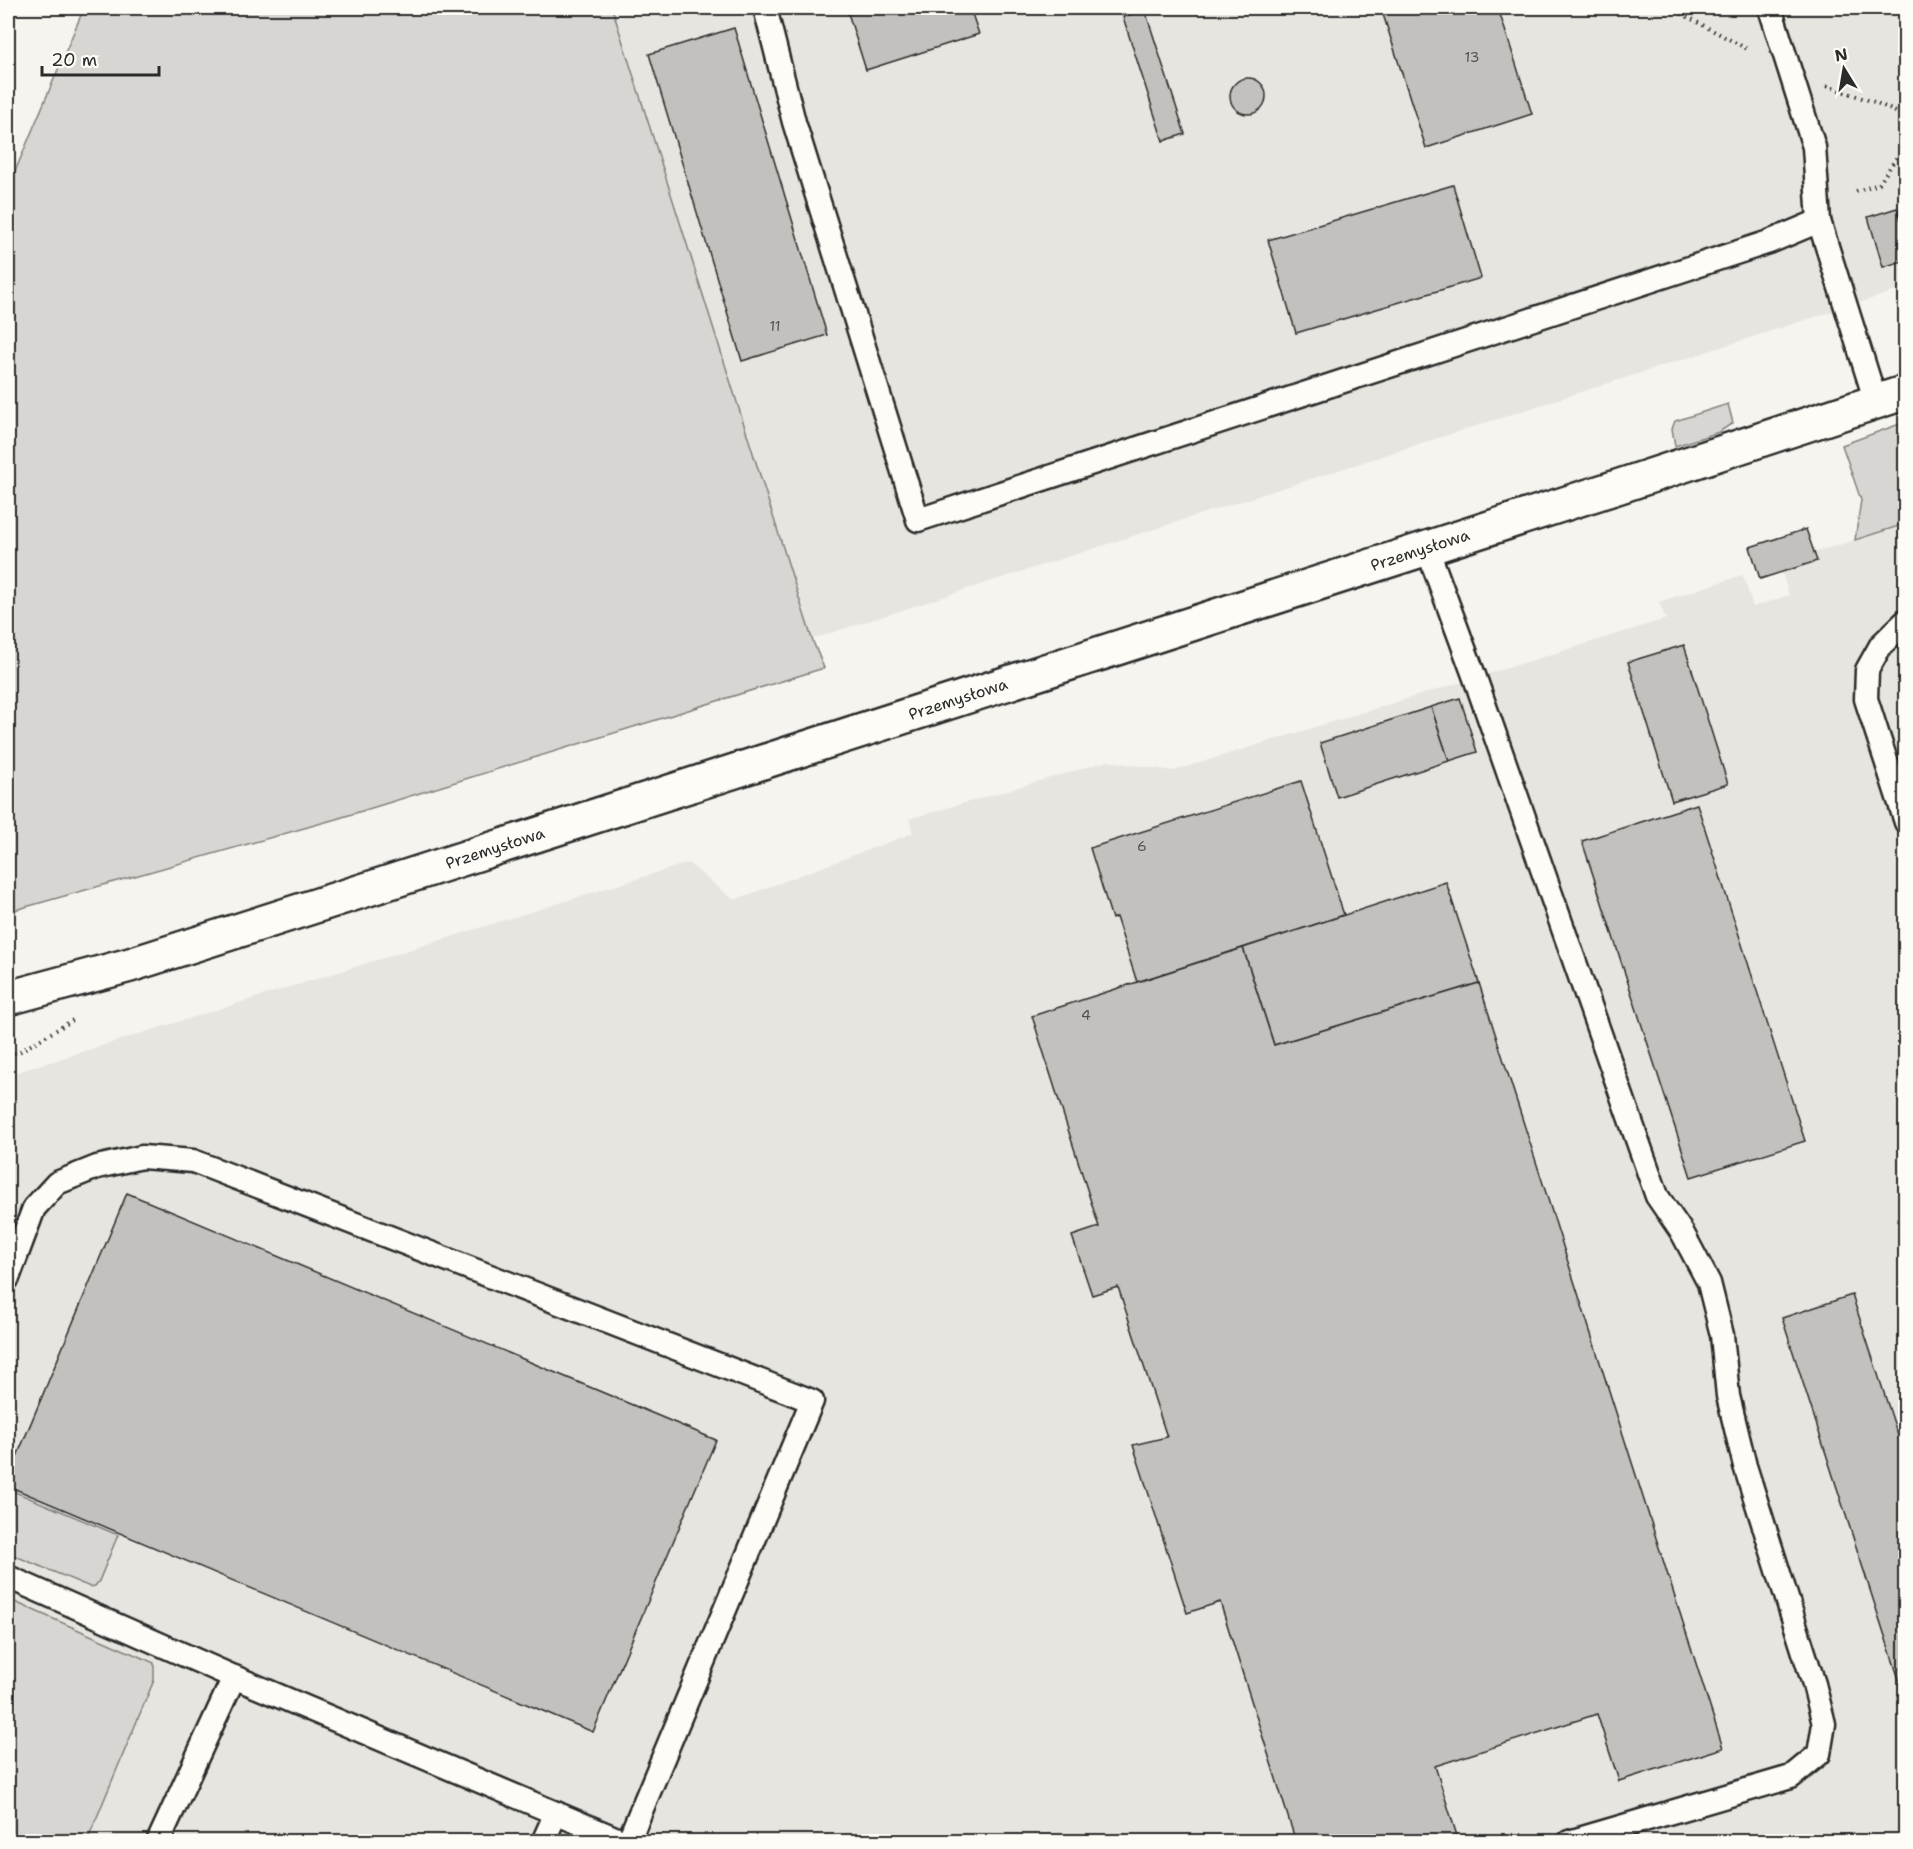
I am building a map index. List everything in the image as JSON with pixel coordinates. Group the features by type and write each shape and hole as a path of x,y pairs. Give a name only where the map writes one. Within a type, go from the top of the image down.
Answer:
{"street":[{"name":"Przemysłowa","path":"8,998 152,958 1891,397"}],"lane":[{"path":"765,8 794,122 918,520 1758,246 1819,221"},
{"path":"1770,8 1814,147 1819,221 1891,397"},
{"path":"1427,548 1476,678 1657,1196 1683,1234 1709,1283 1722,1335 1728,1396 1745,1466 1814,1684 1824,1724 1819,1754 1791,1777 1569,1842"},
{"path":"1905,621 1881,645 1867,670 1866,699 1905,822"},
{"path":"8,1278 34,1208 57,1183 97,1167 142,1157 193,1161 812,1401 626,1842 234,1677 8,1577"},
{"path":"158,1842 234,1677"},
{"path":"543,1842 556,1813"}],"path":[{"path":"1671,8 1791,74 1877,103 1905,117"},
{"path":"1856,191 1879,184 1905,143"}],"shaded area":[{"path":"84,8 612,8 812,639 824,668 336,819 8,912 8,188"},
{"path":"612,8 1905,8 1905,288 812,639"},
{"path":"1728,404 1733,423 1719,432 1675,446 1672,429 1675,421"},
{"path":"1905,422 1905,524 1855,540 1861,500 1842,445"},
{"path":"1905,524 1905,1841 8,1842 8,1075 688,863 734,900 913,833 909,819 1108,761 1173,771 1666,619 1659,602 1743,575 1753,607 1789,595 1779,564"},
{"path":"8,1489 118,1535 95,1586 90,1587 8,1553"},
{"path":"8,1599 154,1663 154,1680 87,1841 8,1841"}],"building":[{"path":"865,8 970,8 979,34 866,70 848,13"},
{"path":"1381,8 1498,8 1532,114 1426,148"},
{"path":"1145,10 1185,134 1163,141 1123,17"},
{"path":"734,28 827,335 742,361 649,54"},
{"path":"1248,78 1261,83 1266,96 1261,109 1248,114 1235,109 1230,96 1235,83"},
{"path":"1453,185 1481,278 1296,333 1268,240"},
{"path":"1897,208 1906,235 1906,260 1883,267 1868,217"},
{"path":"1806,529 1817,561 1760,579 1750,547"},
{"path":"1684,645 1728,784 1672,801 1628,662"},
{"path":"1460,698 1477,752 1449,761 1431,707"},
{"path":"1431,707 1449,761 1337,797 1320,743"},
{"path":"1301,781 1344,915 1137,982 1116,917 1112,919 1090,848"},
{"path":"1697,804 1805,1141 1691,1177 1582,841"},
{"path":"1446,882 1479,983 1274,1045 1243,948"},
{"path":"1243,948 1274,1045 1479,983 1723,1748 1619,1781 1597,1714 1435,1766 1459,1842 1296,1842 1220,1602 1187,1613 1133,1445 1167,1437 1118,1287 1092,1295 1072,1236 1099,1227 1032,1016"},
{"path":"127,1193 716,1440 593,1732 8,1486 8,1478"},
{"path":"1852,1295 1906,1460 1906,1701 1782,1318"}]}
